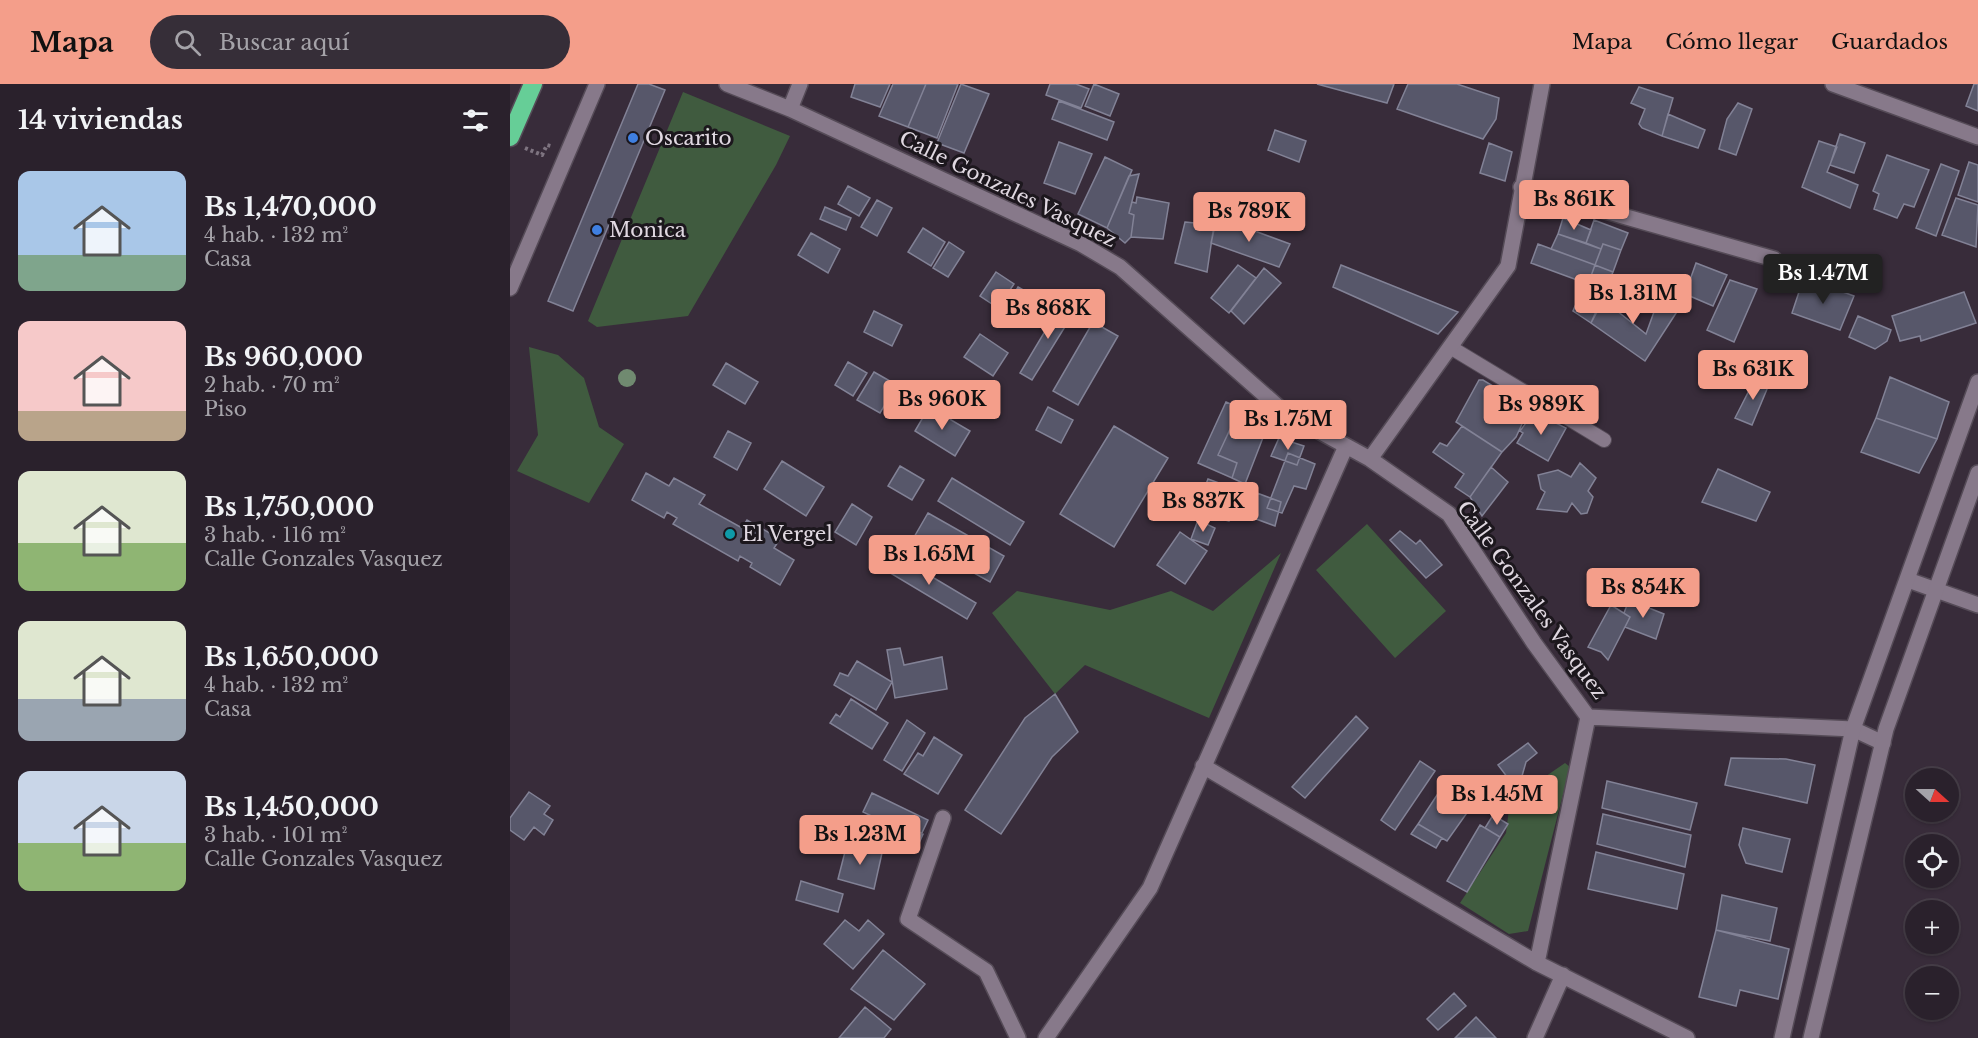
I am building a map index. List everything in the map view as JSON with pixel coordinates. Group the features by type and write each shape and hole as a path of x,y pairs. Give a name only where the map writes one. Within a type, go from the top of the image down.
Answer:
{"highway":[{"path":"510,137 532,84"}],"street":[{"path":"510,288 597,84"},
{"name":"Calle Gonzales Vasquez","path":"727,84 790,109 1081,244 1120,267 1284,412 1370,459 1449,513 1534,643 1588,717 1853,729 1882,743"},
{"path":"790,109 800,84"},
{"path":"1370,459 1508,266 1542,84"},
{"path":"1833,84 1978,137"},
{"path":"1521,187 1774,259"},
{"path":"1782,1038 1853,729 1978,382"},
{"path":"1046,1038 1150,888 1346,446"},
{"path":"1811,1038 1882,743 1978,472"},
{"path":"1908,580 1978,605"},
{"path":"1537,963 1588,717"},
{"path":"1203,766 1537,963 1687,1038"},
{"path":"943,818 908,919 986,971 1018,1038"},
{"path":"1535,1038 1563,975"}],"lane":[{"path":"1450,347 1604,440"}],"green space":[{"path":"683,92 790,136 776,165 688,316 597,327 588,321"},
{"path":"529,347 558,355 584,378 599,427 624,444 589,503 517,471 538,435"},
{"path":"1367,524 1446,611 1395,658 1316,570"},
{"path":"1281,553 1209,718 1085,665 1055,694 992,613 1017,591 1110,610 1171,591 1213,611"},
{"path":"1565,763 1570,767 1528,931 1509,934 1460,903 1506,833 1510,801"}],"building":[{"path":"638,84 649,84 665,90 573,311 548,301"},
{"path":"855,84 890,84 880,107 851,97"},
{"path":"893,84 926,84 908,127 879,116"},
{"path":"926,84 958,84 937,138 908,127"},
{"path":"961,84 989,94 964,153 937,143"},
{"path":"1050,84 1076,84 1089,89 1081,108 1046,95"},
{"path":"1094,84 1119,94 1110,116 1085,106"},
{"path":"1317,84 1394,84 1387,103"},
{"path":"1408,84 1457,84 1499,98 1496,119 1483,139 1397,109"},
{"path":"1974,84 1978,84 1978,111 1966,106"},
{"path":"1639,87 1673,98 1662,136 1642,128 1639,124 1645,109 1631,103"},
{"path":"1059,101 1114,122 1107,140 1052,119"},
{"path":"1738,103 1752,109 1736,155 1719,149 1727,119"},
{"path":"1668,114 1705,130 1698,148 1662,136"},
{"path":"1275,130 1306,141 1299,162 1268,150"},
{"path":"1840,134 1865,143 1854,173 1830,165"},
{"path":"1819,141 1837,147 1827,172 1858,185 1850,208 1802,187"},
{"path":"1059,142 1092,154 1075,194 1044,183"},
{"path":"1489,143 1512,152 1505,181 1480,173"},
{"path":"1887,155 1929,170 1914,207 1904,204 1897,218 1874,209 1879,194 1873,191"},
{"path":"1105,157 1132,170 1107,228 1078,214"},
{"path":"1969,162 1978,165 1978,202 1958,195"},
{"path":"1941,164 1959,171 1936,236 1916,228"},
{"path":"1139,174 1129,213 1134,215 1131,237 1125,243 1107,228 1129,176"},
{"path":"848,186 870,198 859,216 838,204"},
{"path":"1137,197 1169,203 1163,239 1131,237 1134,215 1129,213 1132,202 1136,203"},
{"path":"1956,198 1978,205 1976,247 1942,235"},
{"path":"877,200 892,208 877,236 861,227"},
{"path":"825,207 851,218 846,230 820,219"},
{"path":"1217,217 1290,244 1279,267 1211,243"},
{"path":"1563,218 1591,230 1586,243 1558,234"},
{"path":"1594,220 1628,233 1621,250 1603,244 1601,249 1586,243"},
{"path":"1185,222 1214,225 1207,272 1175,263"},
{"path":"923,228 945,242 931,266 908,252"},
{"path":"811,233 840,249 828,273 798,255"},
{"path":"1558,234 1601,249 1595,265 1551,249"},
{"path":"949,242 964,252 948,277 933,268"},
{"path":"1538,244 1595,265 1588,284 1531,263"},
{"path":"1603,244 1621,250 1613,272 1595,265"},
{"path":"1696,263 1727,275 1713,306 1685,294"},
{"path":"1238,265 1256,278 1229,313 1211,298"},
{"path":"1341,265 1458,312 1438,334 1333,287"},
{"path":"1595,265 1613,272 1591,323 1573,311 1579,297 1583,298"},
{"path":"1264,268 1281,283 1244,324 1231,311"},
{"path":"996,272 1014,284 998,308 980,296"},
{"path":"1730,280 1757,289 1734,342 1707,330"},
{"path":"1813,281 1854,296 1840,330 1792,313 1800,289 1809,291"},
{"path":"1018,287 1039,299 1024,324 1004,312"},
{"path":"1609,290 1623,296 1616,310 1646,334 1659,298 1680,307 1645,361 1591,323"},
{"path":"1964,292 1976,323 1921,341 1920,336 1900,341 1892,316"},
{"path":"1063,301 1076,309 1032,380 1020,373"},
{"path":"874,311 902,325 892,346 864,332"},
{"path":"1858,316 1891,330 1887,341 1875,349 1849,337"},
{"path":"1093,322 1118,336 1078,405 1053,391"},
{"path":"980,334 1008,353 993,376 964,357"},
{"path":"848,362 867,373 853,396 835,385"},
{"path":"726,363 758,382 745,404 713,385"},
{"path":"874,372 897,385 880,413 857,400"},
{"path":"1756,377 1770,382 1752,425 1735,418"},
{"path":"1890,377 1949,402 1937,439 1876,418"},
{"path":"1479,380 1483,380 1524,405 1522,424 1516,437 1502,452 1456,422"},
{"path":"1226,402 1240,408 1218,455 1237,463 1232,478 1198,463"},
{"path":"929,407 970,431 955,456 915,431"},
{"path":"1048,407 1073,420 1061,443 1036,430"},
{"path":"1534,412 1566,428 1548,461 1517,443 1523,433 1520,431"},
{"path":"1876,418 1937,439 1919,473 1861,452"},
{"path":"1233,423 1264,435 1245,484 1232,478 1237,463 1218,455"},
{"path":"1114,426 1168,458 1114,547 1060,514"},
{"path":"1462,426 1502,452 1470,497 1455,487 1464,474 1433,452 1440,443 1447,446"},
{"path":"728,431 751,443 737,470 714,457"},
{"path":"1279,438 1304,446 1297,465 1271,456"},
{"path":"1288,453 1315,464 1306,489 1294,486 1282,513 1267,508"},
{"path":"782,461 824,487 806,516 764,489"},
{"path":"1580,463 1596,478 1588,491 1593,497 1587,513 1581,514 1572,503 1567,512 1537,509 1545,492 1541,489 1538,475 1558,470 1571,477"},
{"path":"900,466 924,480 912,500 888,486"},
{"path":"1491,467 1508,482 1482,516 1470,497"},
{"path":"1718,469 1770,492 1756,521 1702,502"},
{"name":"El Vergel","path":"646,473 669,486 674,478 705,495 699,504 742,528 747,520 780,539 774,548 794,560 780,585 750,567 752,563 740,556 738,561 673,524 677,518 667,512 664,518 632,500"},
{"path":"952,478 1024,522 1010,545 938,501"},
{"path":"1208,479 1227,486 1215,515 1204,510 1198,513 1192,502 1201,497"},
{"path":"1229,488 1240,492 1229,521 1218,518"},
{"path":"1257,493 1281,502 1275,526 1248,516"},
{"path":"852,504 872,517 856,545 835,532"},
{"path":"928,513 1004,556 990,582 913,539"},
{"path":"1198,520 1215,528 1208,545 1191,539"},
{"path":"1400,531 1416,544 1420,540 1442,565 1426,578 1390,540"},
{"path":"1180,532 1207,551 1185,584 1157,565"},
{"path":"892,553 976,603 967,619 882,568"},
{"path":"1629,600 1664,614 1656,639 1625,627 1630,617 1624,613"},
{"path":"1611,605 1630,617 1608,660 1601,652 1588,647"},
{"path":"900,648 904,665 942,657 947,689 895,698 887,650"},
{"path":"857,661 892,682 876,710 834,685 840,673 848,676"},
{"path":"1055,694 1078,732 1052,757 1001,834 965,810 1025,718"},
{"path":"851,699 888,723 872,749 830,723 836,714 840,717"},
{"path":"1356,716 1368,728 1305,798 1292,787"},
{"path":"907,720 925,733 902,771 884,760"},
{"path":"934,737 962,755 938,794 904,774 918,753 923,756"},
{"path":"1528,743 1537,753 1526,762 1522,776 1529,788 1520,794 1498,765"},
{"path":"1731,758 1786,759 1815,765 1807,803 1725,785"},
{"path":"1420,761 1435,771 1395,830 1381,820"},
{"path":"1607,781 1697,803 1690,830 1602,808"},
{"path":"1536,791 1544,801 1536,808 1528,797"},
{"path":"529,792 550,806 544,814 553,820 544,835 534,827 524,840 510,830 510,818"},
{"path":"1439,792 1469,810 1447,841 1418,824"},
{"path":"872,793 928,820 919,839 863,812"},
{"path":"1603,814 1691,835 1685,867 1597,844"},
{"path":"1493,815 1508,824 1500,837 1485,828"},
{"path":"898,822 923,834 916,850 891,840"},
{"path":"1418,824 1442,838 1436,848 1411,834"},
{"path":"1480,825 1500,837 1467,892 1447,881"},
{"path":"1743,828 1790,839 1782,872 1746,863 1739,845"},
{"path":"847,844 882,853 874,889 838,879"},
{"path":"1596,852 1684,874 1677,909 1588,889"},
{"path":"801,881 843,894 838,912 796,900"},
{"path":"1722,895 1777,908 1770,941 1716,930"},
{"path":"845,920 859,931 868,920 884,934 853,969 824,944"},
{"path":"1716,930 1789,949 1778,999 1740,990 1736,1006 1699,997"},
{"path":"883,950 925,984 894,1020 851,989"},
{"path":"1454,993 1466,1006 1438,1030 1427,1019"},
{"path":"865,1007 891,1029 884,1038 839,1038"},
{"path":"1476,1017 1496,1038 1455,1038"}],"place":[{"name":"Oscarito","path":"633,138"},
{"name":"Monica","path":"597,230"},
{"name":"El Vergel","path":"730,534"}]}
